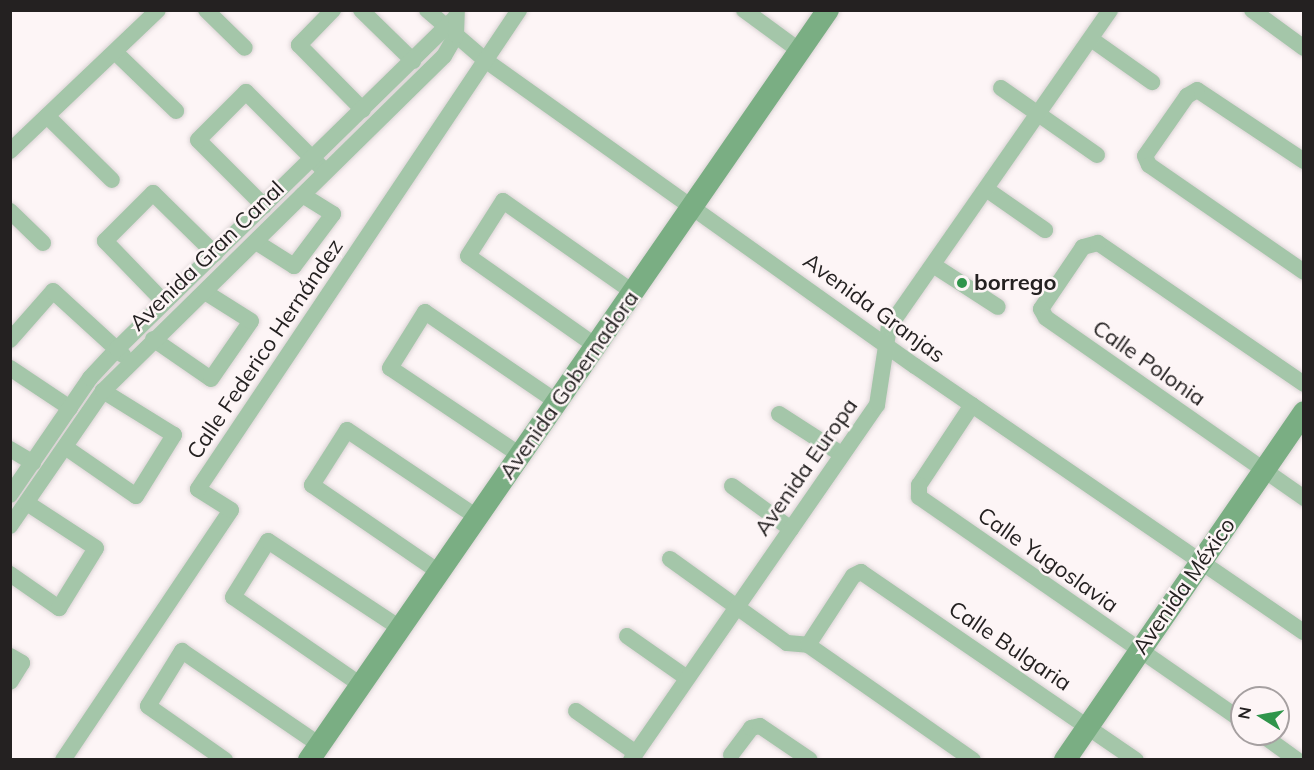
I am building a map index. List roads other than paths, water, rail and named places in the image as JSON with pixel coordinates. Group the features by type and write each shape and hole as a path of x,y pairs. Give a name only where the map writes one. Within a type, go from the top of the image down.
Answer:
{"street":[{"path":"10,151 158,10"},
{"path":"206,10 245,48"},
{"path":"333,10 298,45 363,110"},
{"path":"361,10 413,61"},
{"name":"Avenida Granjas","path":"427,10 485,60 693,205 884,343 1304,632"},
{"name":"Calle Federico Hernández","path":"63,759 231,510 198,489 519,10"},
{"path":"744,10 800,51"},
{"name":"Avenida Gobernadora","path":"314,752 828,10"},
{"name":"Avenida Europa","path":"633,756 879,400 884,343 889,327 1110,10"},
{"path":"1252,10 1304,48"},
{"path":"452,32 458,11"},
{"name":"Avenida Gran Canal","path":"10,495 70,408 117,349 413,61 452,32"},
{"name":"Avenida Gran Canal","path":"10,526 103,391 153,339 205,292 444,56 452,32"},
{"path":"1091,39 1152,82"},
{"path":"115,52 176,111"},
{"path":"1001,88 1097,155"},
{"path":"1304,161 1202,92 1194,91 1147,152 1146,163 1304,272"},
{"path":"264,206 198,140 246,92 326,171"},
{"path":"47,116 112,180"},
{"path":"986,189 1045,230"},
{"path":"164,302 105,241 153,193 215,254"},
{"path":"256,242 294,267 333,214 303,195"},
{"path":"596,346 468,256 503,201 633,292"},
{"path":"10,212 43,243"},
{"name":"Calle Polonia","path":"1304,384 1098,243 1090,242 1043,304 1042,315 1304,498"},
{"path":"933,265 998,307"},
{"path":"10,340 53,291 130,362"},
{"path":"153,339 211,379 252,321 205,292"},
{"path":"520,455 390,368 425,312 557,402"},
{"path":"10,368 70,408"},
{"path":"65,447 136,496 174,435 103,391"},
{"name":"Calle Yugoslavia","path":"972,405 919,485 918,494 1230,713"},
{"name":"Avenida México","path":"1065,759 1304,412"},
{"path":"779,414 841,454"},
{"path":"439,572 312,485 347,430 477,517"},
{"path":"10,449 33,463"},
{"path":"732,486 791,529"},
{"path":"10,574 59,608 96,548 27,503"},
{"path":"361,685 233,597 268,541 400,628"},
{"path":"670,559 788,643 808,645 973,759"},
{"name":"Calle Bulgaria","path":"808,645 859,572 1136,759"},
{"path":"627,636 687,678"},
{"path":"225,759 147,706 182,651 314,752"},
{"path":"10,656 22,663 10,682"},
{"path":"576,711 633,756"},
{"path":"731,755 756,726 764,727 810,759"},
{"path":"1278,746 1297,759"}],"place":[{"name":"borrego","path":"962,283"}]}
